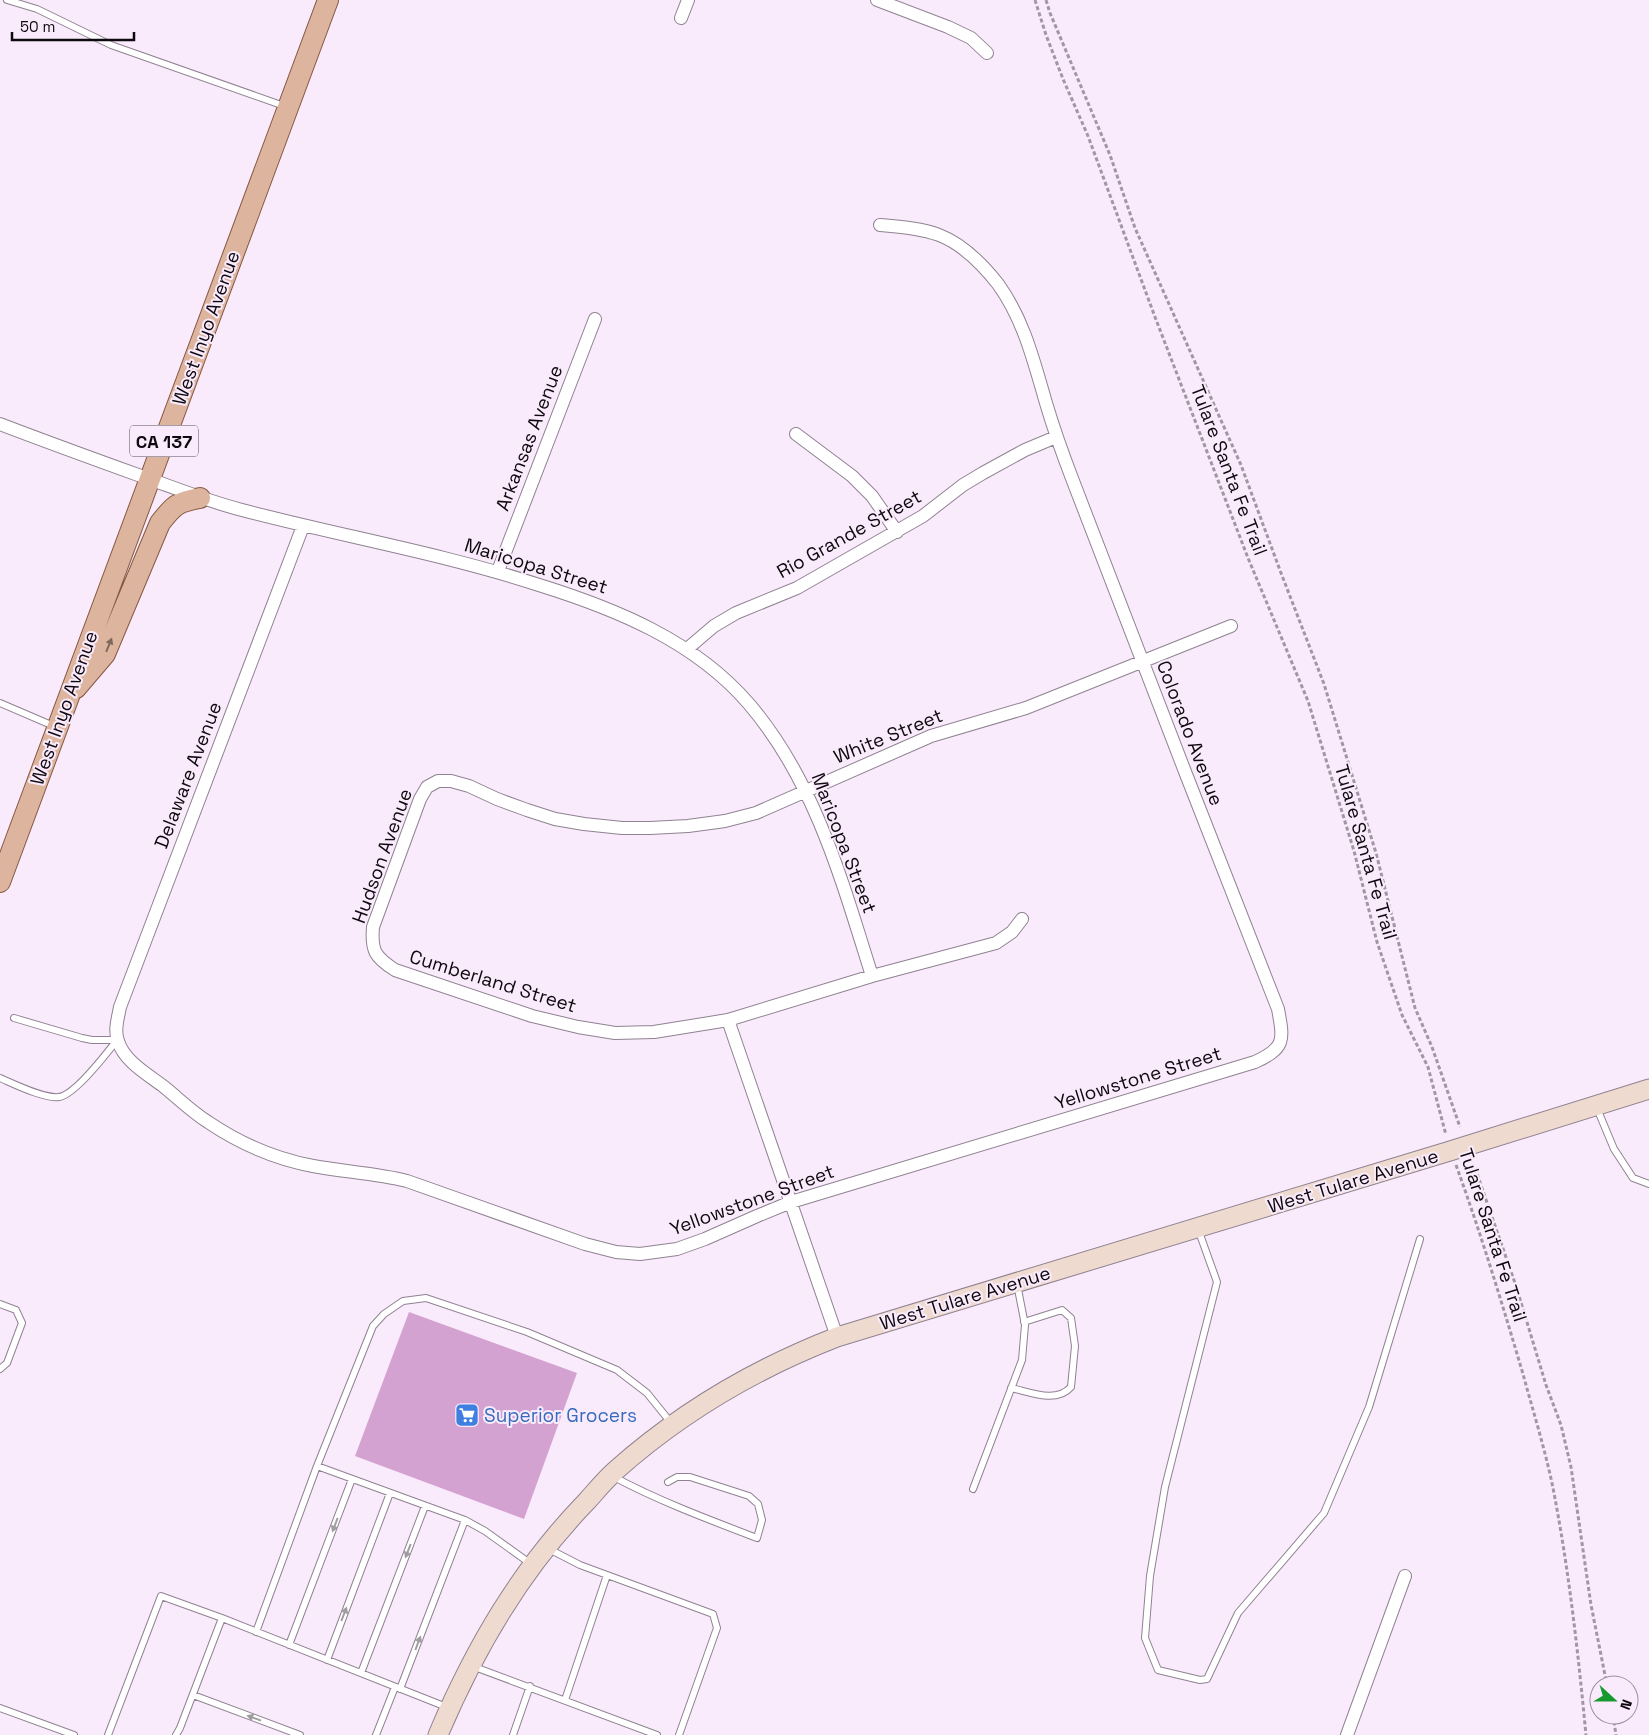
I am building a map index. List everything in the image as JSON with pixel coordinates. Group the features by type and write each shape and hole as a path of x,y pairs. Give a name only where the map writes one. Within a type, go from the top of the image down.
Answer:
{"main road":[{"name":"West Inyo Avenue","path":"0,882 328,0"},
{"path":"68,697 105,654 160,523 172,507 183,501 200,498"},
{"name":"West Tulare Avenue","path":"438,1735 485,1637 532,1565 564,1524 611,1475 674,1425 756,1372 837,1337 1450,1151 1649,1088"}],"street":[{"path":"681,18 688,0"},
{"path":"880,0 971,38 987,53"},
{"name":"Colorado Avenue","path":"880,226 912,228 939,235 957,244 981,263 1017,313 1030,349 1056,437 1278,1009 1283,1032 1280,1044"},
{"name":"Arkansas Avenue","path":"498,571 595,319"},
{"name":"Maricopa Street","path":"0,424 200,498 303,526 416,550 498,571 608,608 639,622 687,649 709,666 747,701 764,722 795,769 823,831 872,976"},
{"path":"796,434 852,476 872,496 897,532"},
{"name":"Rio Grande Street","path":"687,649 714,626 736,613 797,588 924,516 976,477 1025,450 1056,437"},
{"name":"Delaware Avenue","path":"117,1040 120,1007 303,526"},
{"name":"White Street","path":"438,781 451,781 469,786 497,799 555,819 584,824 622,828 688,826 725,821 756,813 931,736 1026,708 1231,626"},
{"name":"Hudson Avenue","path":"374,950 372,939 373,927 420,799 427,787 438,781"},
{"name":"Cumberland Street","path":"374,950 380,959 395,970 532,1016 578,1027 615,1033 654,1032 728,1020 872,976 996,943 1012,932 1022,919"},
{"path":"728,1020 837,1337"},
{"name":"Yellowstone Street","path":"117,1040 124,1054 135,1065 207,1122 259,1150 313,1166 384,1175 408,1181 585,1244 608,1250 640,1254 677,1250 791,1202 1255,1062 1272,1054 1280,1044"},
{"path":"1347,1735 1405,1576"}],"lane":[{"path":"0,2 6,0 38,9 111,45 288,107"},
{"path":"0,703 57,728"},
{"path":"14,1018 92,1040 117,1040"},
{"path":"0,1078 51,1097 60,1097 70,1092 94,1068 117,1040"},
{"path":"1596,1105 1614,1149 1633,1178 1649,1184"},
{"path":"1198,1228 1217,1282 1165,1487 1150,1576 1145,1638 1158,1670 1200,1680 1207,1680 1238,1613 1324,1513 1369,1407 1420,1239"},
{"path":"973,1489 1022,1360 1024,1322 1016,1283"},
{"path":"256,1632 317,1466 373,1326 384,1314 403,1301 426,1298 527,1332 617,1370 648,1393 674,1425"},
{"path":"0,1304 16,1310 22,1323 7,1363 0,1369"},
{"path":"1011,1388 1053,1397 1067,1392 1071,1387 1075,1346 1071,1318 1062,1310 1024,1322"},
{"path":"317,1466 465,1520 485,1531 532,1565"},
{"path":"611,1475 642,1492 683,1510 757,1538 762,1520 758,1504 749,1496 690,1477 677,1477 668,1482"},
{"path":"290,1645 352,1479"},
{"path":"327,1660 390,1493"},
{"path":"361,1673 425,1506"},
{"path":"376,1735 398,1688 465,1520"},
{"path":"546,1548 580,1565 713,1614 717,1628 679,1735"},
{"path":"565,1700 607,1575"},
{"path":"108,1735 161,1596 222,1618 450,1708"},
{"path":"176,1735 222,1618"},
{"path":"470,1665 658,1735"},
{"path":"513,1735 530,1686"},
{"path":"193,1695 300,1735"},
{"path":"0,1708 74,1735"}],"path":[{"name":"Tulare Santa Fe Trail","path":"1034,0 1063,79 1088,136 1155,318 1248,558 1308,701 1354,851 1377,942 1402,1015 1428,1067 1450,1151 1496,1280 1552,1485 1570,1584 1586,1735"},
{"name":"Tulare Santa Fe Trail","path":"1046,0 1110,155 1134,228 1241,464 1324,684 1376,853 1415,1008 1432,1047 1460,1127"},
{"name":"Tulare Santa Fe Trail","path":"1475,1168 1516,1286 1546,1385 1561,1425 1571,1467 1591,1605 1605,1675"}],"building":[{"name":"Superior Grocers","path":"409,1312 577,1373 524,1519 355,1456"}],"place":[{"name":"Superior Grocers","path":"467,1415"}]}
